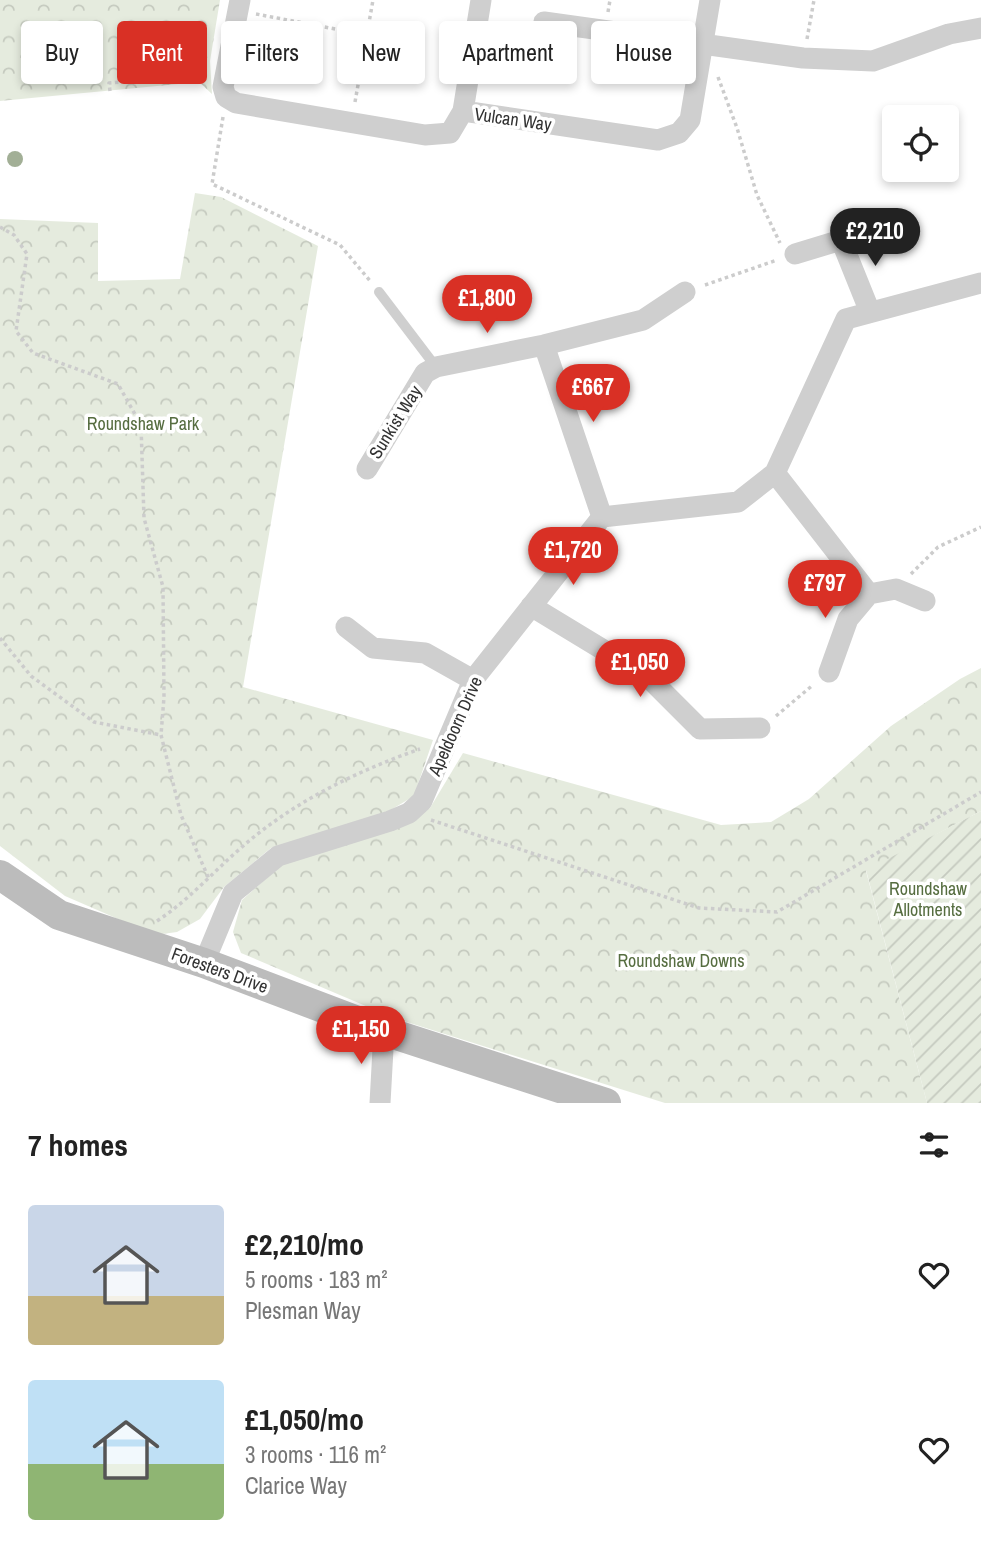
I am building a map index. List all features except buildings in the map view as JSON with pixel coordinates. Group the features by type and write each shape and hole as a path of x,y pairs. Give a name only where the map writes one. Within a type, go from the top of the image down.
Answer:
{"main road":[{"name":"Foresters Drive","path":"0,875 59,915 204,963 384,1031 607,1103"}],"street":[{"path":"463,111 481,0"},
{"name":"Vulcan Way","path":"226,97 236,103 425,135 450,133 463,111 658,140 679,133 690,120 710,0"},
{"path":"577,27 803,58 873,61 949,34 981,28"},
{"path":"224,84 226,97"},
{"path":"795,254 841,240 872,226"},
{"path":"841,240 870,312"},
{"path":"544,345 602,517 738,502 775,472 846,319 981,283"},
{"path":"436,367 544,345 643,320 685,292"},
{"name":"Sunkist Way","path":"367,468 425,373 436,367"},
{"path":"775,472 869,594"},
{"name":"Apeldoorn Drive","path":"409,813 422,801 473,680 602,517"},
{"path":"829,672 848,619 869,594 896,589 925,601"},
{"path":"531,606 648,677 700,729 760,728"},
{"path":"346,627 373,648 425,653 473,680"},
{"path":"204,963 233,893 278,856 409,813"},
{"path":"380,1103 384,1031"}],"lane":[{"path":"379,292 436,367"}],"path":[{"path":"369,21 373,0"},
{"path":"803,58 814,0"},
{"path":"239,6 337,27"},
{"path":"703,45 714,65 737,128 757,195 781,247 795,254"},
{"path":"110,90 109,83 221,72"},
{"path":"352,121 358,84"},
{"path":"226,97 212,184 340,245 379,292"},
{"path":"0,227 14,235 27,254 16,331 33,353 118,384 141,425 144,518 163,587 164,685 161,735 181,815 209,880"},
{"path":"685,292 795,254"},
{"path":"896,589 937,547 981,527"},
{"path":"0,638 31,676 94,722 161,735"},
{"path":"760,728 829,672"},
{"path":"131,939 170,913 243,846 307,800 382,762 425,748 450,734"},
{"path":"409,813 699,908 777,912 981,792"}],"green space":[{"path":"0,0 220,0 210,61 212,94 201,84 207,84 207,21 117,21 117,84 178,84 0,101"},
{"name":"Roundshaw Park","path":"195,193 221,197 318,246 243,687 433,740 414,796 379,817 271,848 224,887 200,919 177,932 155,935 65,896 0,846 0,219 98,223 98,281 180,279"},
{"name":"Roundshaw Downs","path":"981,668 981,811 866,871 927,1103 665,1103 394,1018 241,953 233,932 242,900 286,861 394,827 430,808 463,753 721,825 771,822 809,799 891,726 960,679"},
{"name":"Roundshaw Allotments","path":"981,811 981,1103 927,1103 866,870"}]}
